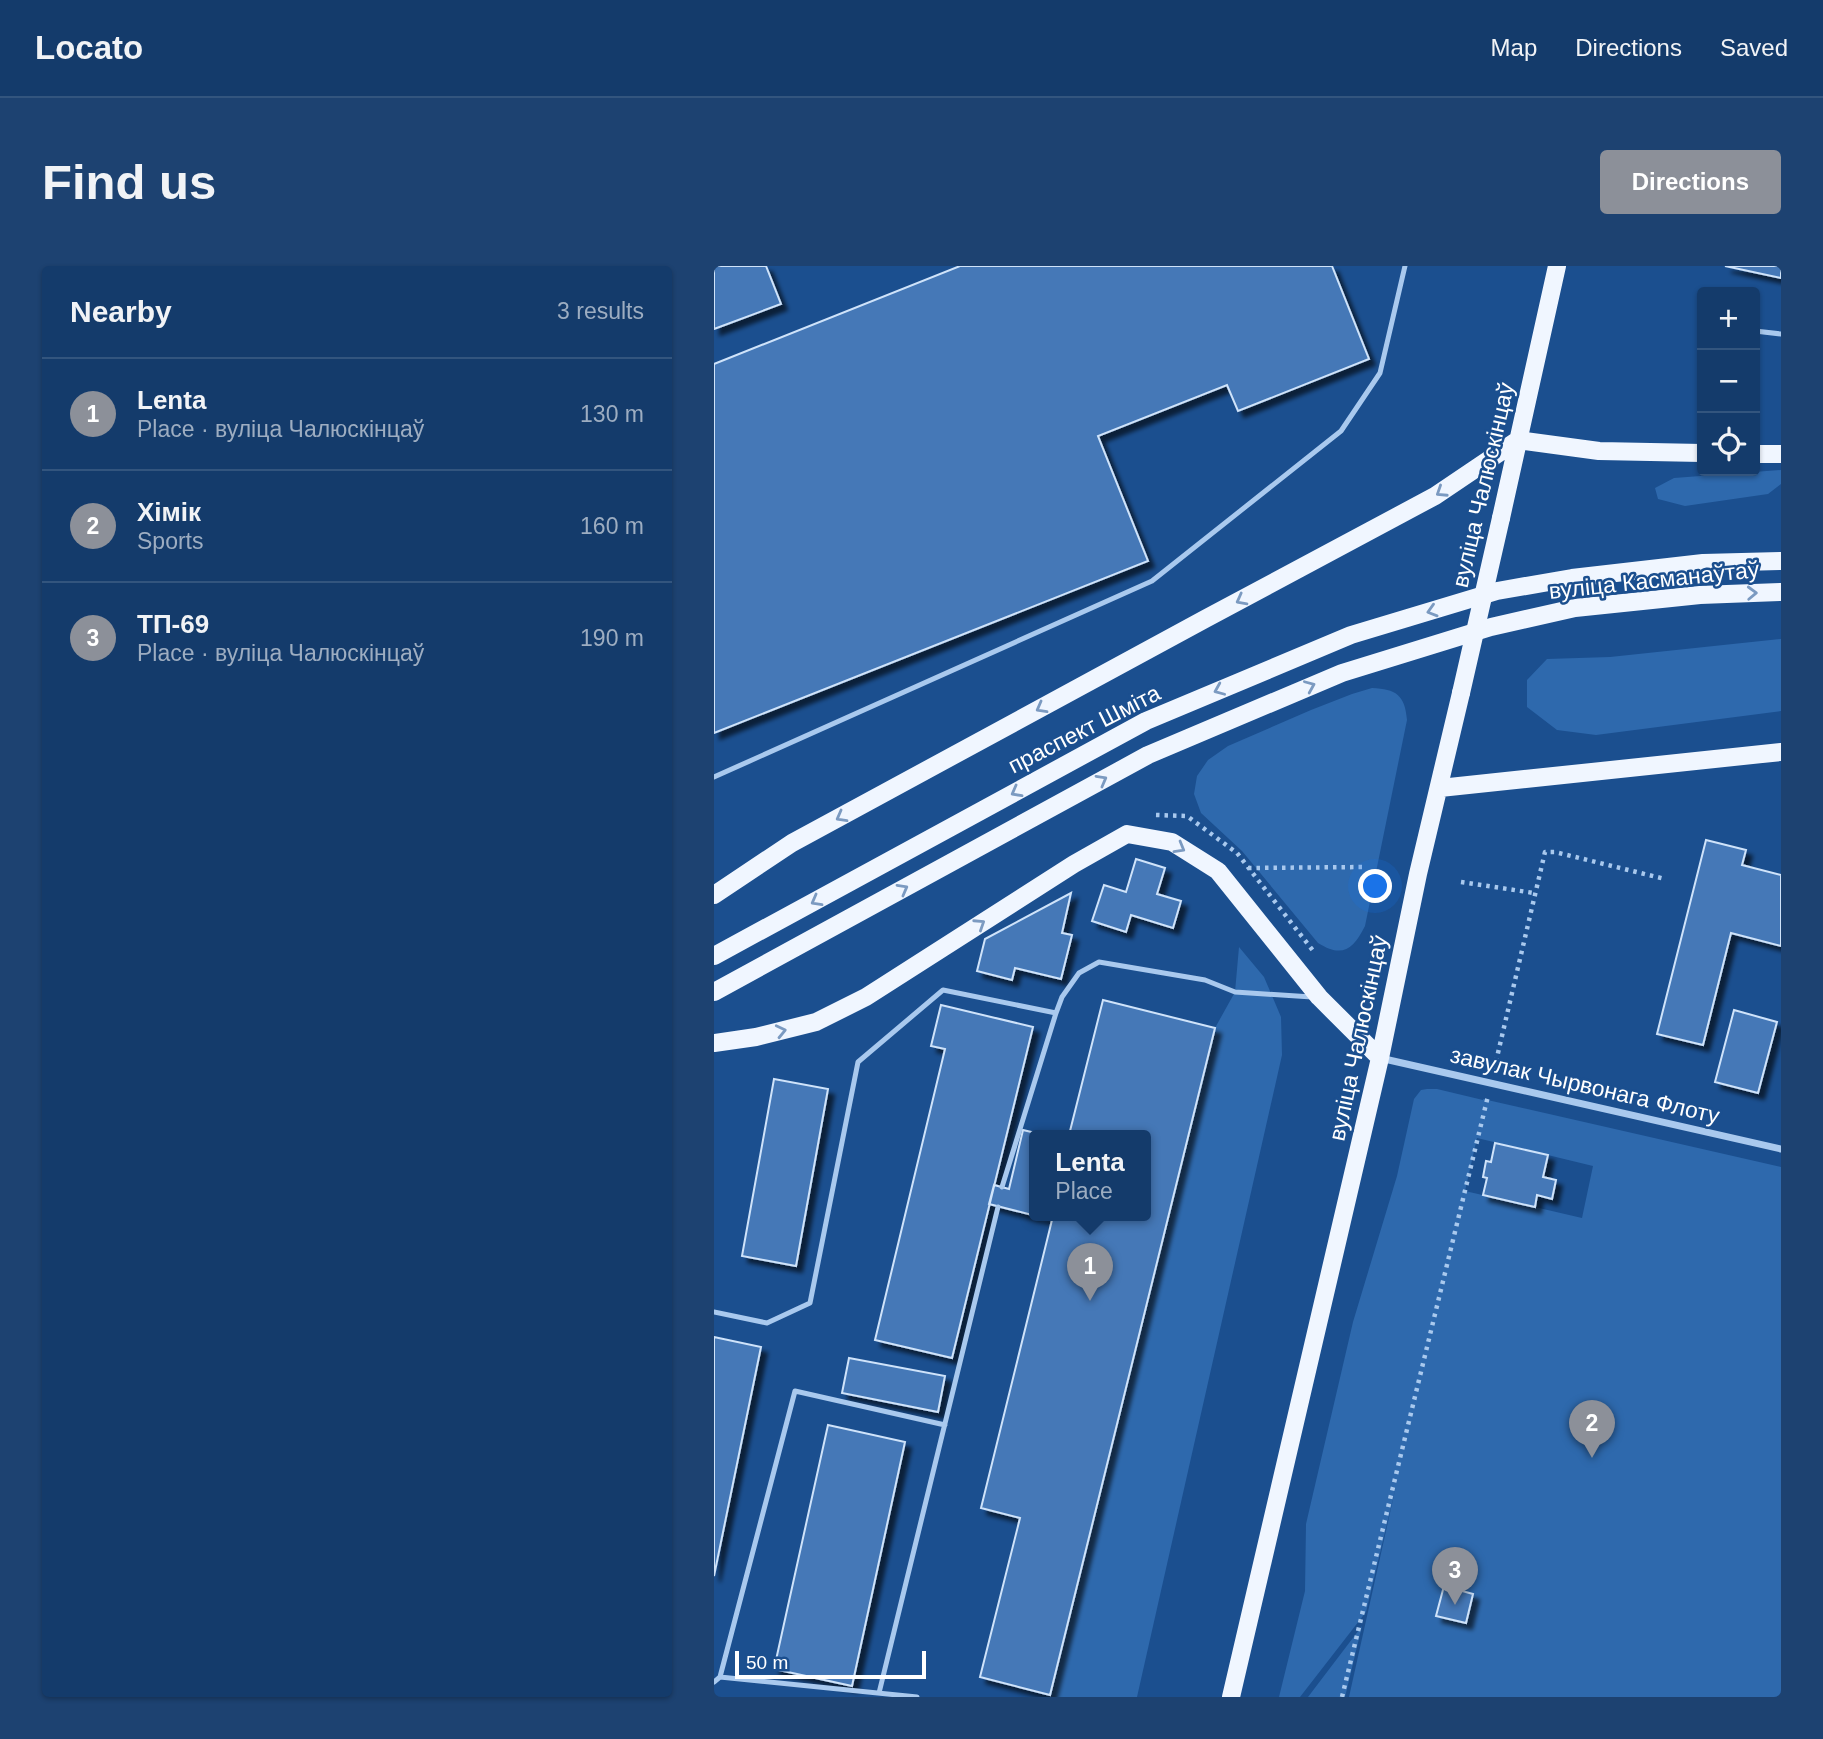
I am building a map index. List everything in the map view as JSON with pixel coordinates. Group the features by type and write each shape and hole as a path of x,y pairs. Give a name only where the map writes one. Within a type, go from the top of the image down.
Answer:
{"main road":[{"name":"вуліца Чалюскінцаў","path":"1231,1697 1380,1058 1418,874 1440,788 1557,266"},
{"path":"714,895 792,844 1434,496 1518,440 1599,451 1697,453"},
{"path":"1760,454 1781,454"},
{"name":"вуліца Касманаўтаў","path":"1497,591 1572,578 1703,563 1781,561"},
{"name":"праспект Шміта","path":"714,956 1146,721 1351,635 1497,591"},
{"name":"вуліца Касманаўтаў","path":"714,992 1148,755 1342,673 1491,627 1575,608 1700,595 1781,592"},
{"path":"1440,788 1781,752"},
{"path":"714,1043 756,1037 816,1022 841,1010 866,997 1074,864 1127,834 1172,842 1218,871 1319,997 1380,1058"}],"street":[{"name":"завулак Чырвонага Флоту","path":"1380,1058 1781,1149"}],"lane":[{"path":"714,777 1152,581 1341,431 1380,373 1405,266"},
{"path":"1760,332 1781,334"},
{"path":"1002,1187 1056,1013 1062,997 1079,973 1099,962 1205,980 1235,992 1319,997"},
{"path":"714,1312 767,1323 810,1303 859,1062 943,990 1056,1013"},
{"path":"879,1693 998,1207"},
{"path":"714,1682 719,1677 796,1391 945,1425"},
{"path":"719,1677 917,1697"}],"path":[{"path":"1342,1697 1545,852 1555,852 1665,879"},
{"path":"1248,868 1366,867"},
{"path":"1461,882 1534,893"}],"shaded area":[{"path":"1781,470 1781,484 1768,494 1685,506 1658,499 1655,488 1674,478 1760,476 1760,472"},
{"path":"1781,639 1781,711 1596,735 1557,730 1527,707 1527,680 1547,659 1610,657"},
{"path":"1372,688 1398,695 1404,705 1407,720 1365,926 1351,946 1340,951 1318,943 1242,851 1201,813 1194,794 1197,776 1208,760 1228,746 1311,710"},
{"path":"1239,947 1264,977 1281,1017 1282,1055 1137,1697 1049,1697 1215,1028 1235,992"},
{"path":"1437,1089 1781,1167 1781,1697 1349,1697 1396,1486 1366,1612 1300,1697 1279,1697 1305,1591 1306,1524 1353,1322 1397,1176 1414,1099 1421,1090","holes":["1477,1138 1593,1166 1582,1218 1465,1191"]},
{"path":"1362,1626 1345,1697 1308,1697"}],"building":[{"path":"714,266 766,266 781,304 714,329"},
{"path":"960,266 1332,266 1369,359 1238,411 1227,385 1098,436 1148,561 714,733 714,364"},
{"path":"1725,266 1781,266 1781,278"},
{"path":"1706,840 1746,850 1742,865 1781,875 1781,946 1731,933 1703,1045 1657,1034"},
{"path":"1136,859 1165,868 1157,894 1181,901 1173,928 1131,915 1126,932 1092,921 1104,885 1126,892"},
{"path":"1071,893 1062,933 1072,935 1061,979 1015,968 1012,980 977,971 985,939"},
{"path":"1103,1000 1215,1028 1050,1695 980,1677 1020,1518 981,1508 1052,1221 1151,1221 1151,1130 1070,1130"},
{"path":"941,1005 1033,1027 952,1358 875,1340 945,1049 931,1046"},
{"path":"1734,1010 1777,1022 1758,1093 1715,1082"},
{"path":"774,1079 828,1089 796,1266 742,1256"},
{"path":"1023,1130 1029,1131 1029,1214 989,1204 994,1185 1009,1189"},
{"path":"1495,1143 1548,1155 1543,1177 1556,1180 1552,1199 1537,1195 1535,1207 1483,1195 1487,1178 1483,1177 1486,1161 1491,1162"},
{"path":"714,1337 761,1347 714,1576"},
{"path":"849,1358 945,1376 938,1412 842,1393"},
{"path":"828,1425 905,1442 852,1686 774,1669"},
{"path":"1444,1586 1473,1594 1466,1623 1436,1616"}],"place":[{"name":"Lenta","path":"1090,1301"},
{"name":"Хімік","path":"1592,1458"},
{"name":"ТП-69","path":"1455,1605"}]}
